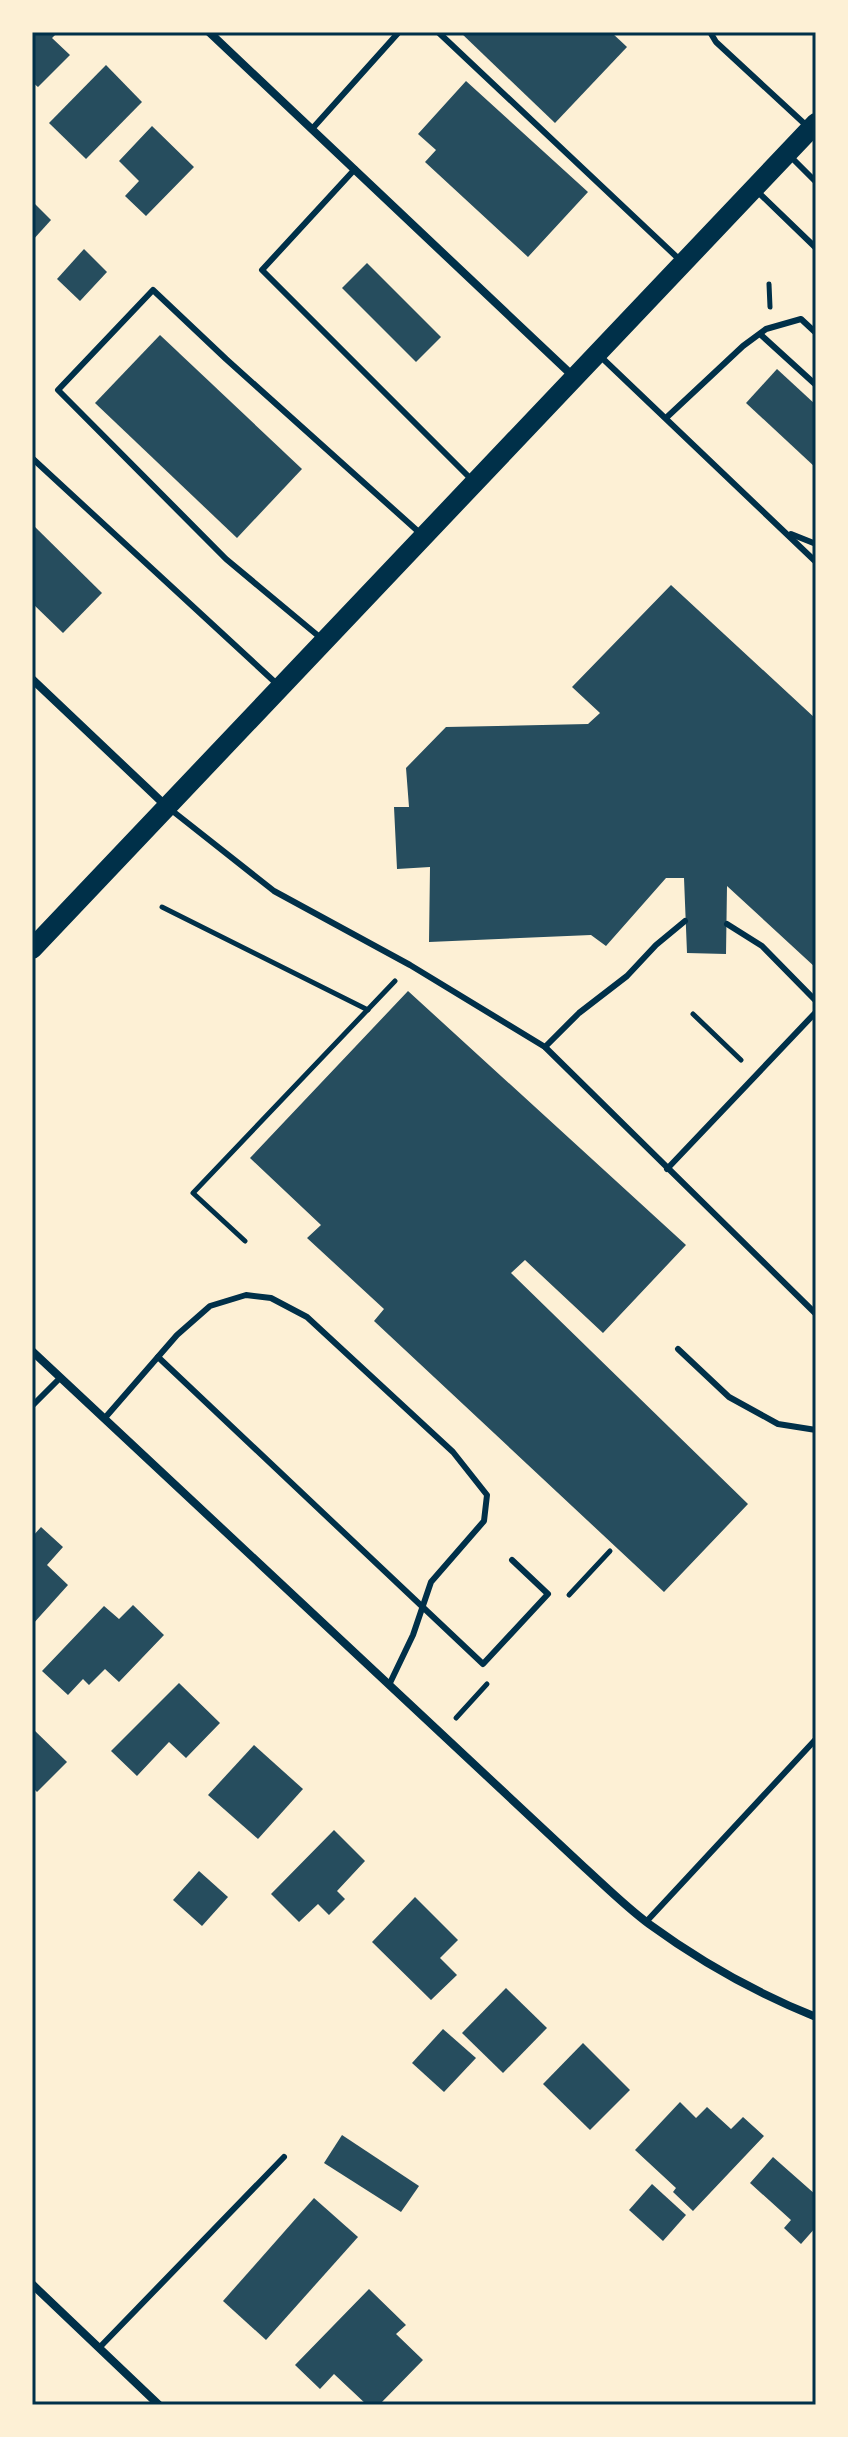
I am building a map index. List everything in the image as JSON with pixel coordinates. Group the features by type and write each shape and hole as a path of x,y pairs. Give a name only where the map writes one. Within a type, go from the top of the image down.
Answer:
{"main road":[{"path":"32,949 813,126"}],"street":[{"path":"209,32 575,378"},
{"path":"32,679 167,806"},
{"path":"32,1351 646,1922 699,1959 774,2000 816,2017"},
{"path":"32,2284 159,2405"}],"lane":[{"path":"312,129 399,32"},
{"path":"438,32 683,264"},
{"path":"710,32 716,42 813,126"},
{"path":"788,154 816,182"},
{"path":"355,169 262,270 475,483"},
{"path":"754,189 816,248"},
{"path":"325,641 226,559 58,390 111,334 153,290 424,537"},
{"path":"666,418 766,329 801,319 816,333"},
{"path":"760,334 816,385"},
{"path":"598,354 816,562"},
{"path":"32,458 280,688"},
{"path":"784,531 816,544"},
{"path":"167,806 274,891 410,965 545,1047 816,1314"},
{"path":"545,1047 579,1013 627,976 656,945 685,921"},
{"path":"727,924 762,946 816,1001"},
{"path":"667,1169 816,1012"},
{"path":"104,1419 177,1335 210,1306 246,1295 271,1298 307,1317 453,1452 487,1495 484,1521 431,1582 413,1635 389,1685"},
{"path":"678,1349 729,1397 778,1424 816,1430"},
{"path":"158,1357 483,1664 548,1594 512,1560"},
{"path":"32,1406 60,1378"},
{"path":"646,1922 816,1739"},
{"path":"99,2348 284,2157"}],"path":[{"path":"162,907 368,1010"},
{"path":"245,1241 193,1193 410,965"},
{"path":"693,1014 757,1075"}],"building":[{"path":"32,32 58,32 52,38 70,55 38,87 32,82"},
{"path":"460,32 611,32 627,47 555,123"},
{"path":"106,65 142,102 86,159 49,123"},
{"path":"466,81 588,192 528,257 425,162 436,150 418,134"},
{"path":"152,126 194,167 146,216 125,196 139,181 119,161"},
{"path":"32,201 51,220 32,241"},
{"path":"84,249 107,272 80,301 57,279"},
{"path":"367,263 441,337 416,362 342,288"},
{"path":"160,335 302,469 237,538 95,403"},
{"path":"777,369 816,405 816,468 746,403"},
{"path":"32,524 102,593 63,633 32,603"},
{"path":"671,585 816,719 816,968 727,886 726,954 687,953 684,878 666,878 606,946 591,935 429,942 430,867 397,869 394,807 409,807 406,768 446,727 588,724 600,713 572,687"},
{"path":"408,991 686,1245 603,1333 525,1260 511,1273 748,1504 664,1592 374,1321 384,1309 307,1238 321,1225 250,1158"},
{"path":"41,1527 63,1547 47,1565 68,1585 32,1625 32,1537"},
{"path":"133,1605 164,1635 119,1682 105,1669 89,1685 83,1679 68,1695 42,1671 104,1606 119,1619"},
{"path":"179,1683 220,1723 186,1758 169,1742 137,1776 111,1751"},
{"path":"32,1728 67,1762 37,1792 32,1787"},
{"path":"254,1745 303,1789 258,1839 208,1795"},
{"path":"334,1830 365,1861 337,1891 345,1899 329,1915 318,1904 299,1922 271,1894"},
{"path":"199,1871 228,1897 202,1926 173,1900"},
{"path":"415,1897 458,1940 440,1958 457,1975 431,2000 372,1942"},
{"path":"506,1988 547,2028 503,2073 462,2033"},
{"path":"443,2029 476,2058 444,2092 412,2063"},
{"path":"583,2043 630,2090 590,2130 543,2084"},
{"path":"680,2102 696,2118 707,2107 731,2129 743,2117 764,2136 693,2211 673,2192 676,2188 635,2150"},
{"path":"342,2135 419,2186 401,2212 324,2163"},
{"path":"773,2157 816,2195 816,2227 801,2244 784,2228 791,2220 750,2183"},
{"path":"652,2184 686,2215 663,2241 629,2210"},
{"path":"314,2198 358,2237 266,2340 223,2301"},
{"path":"369,2289 406,2325 396,2334 423,2360 379,2405 367,2405 334,2374 320,2389 295,2365"}]}
